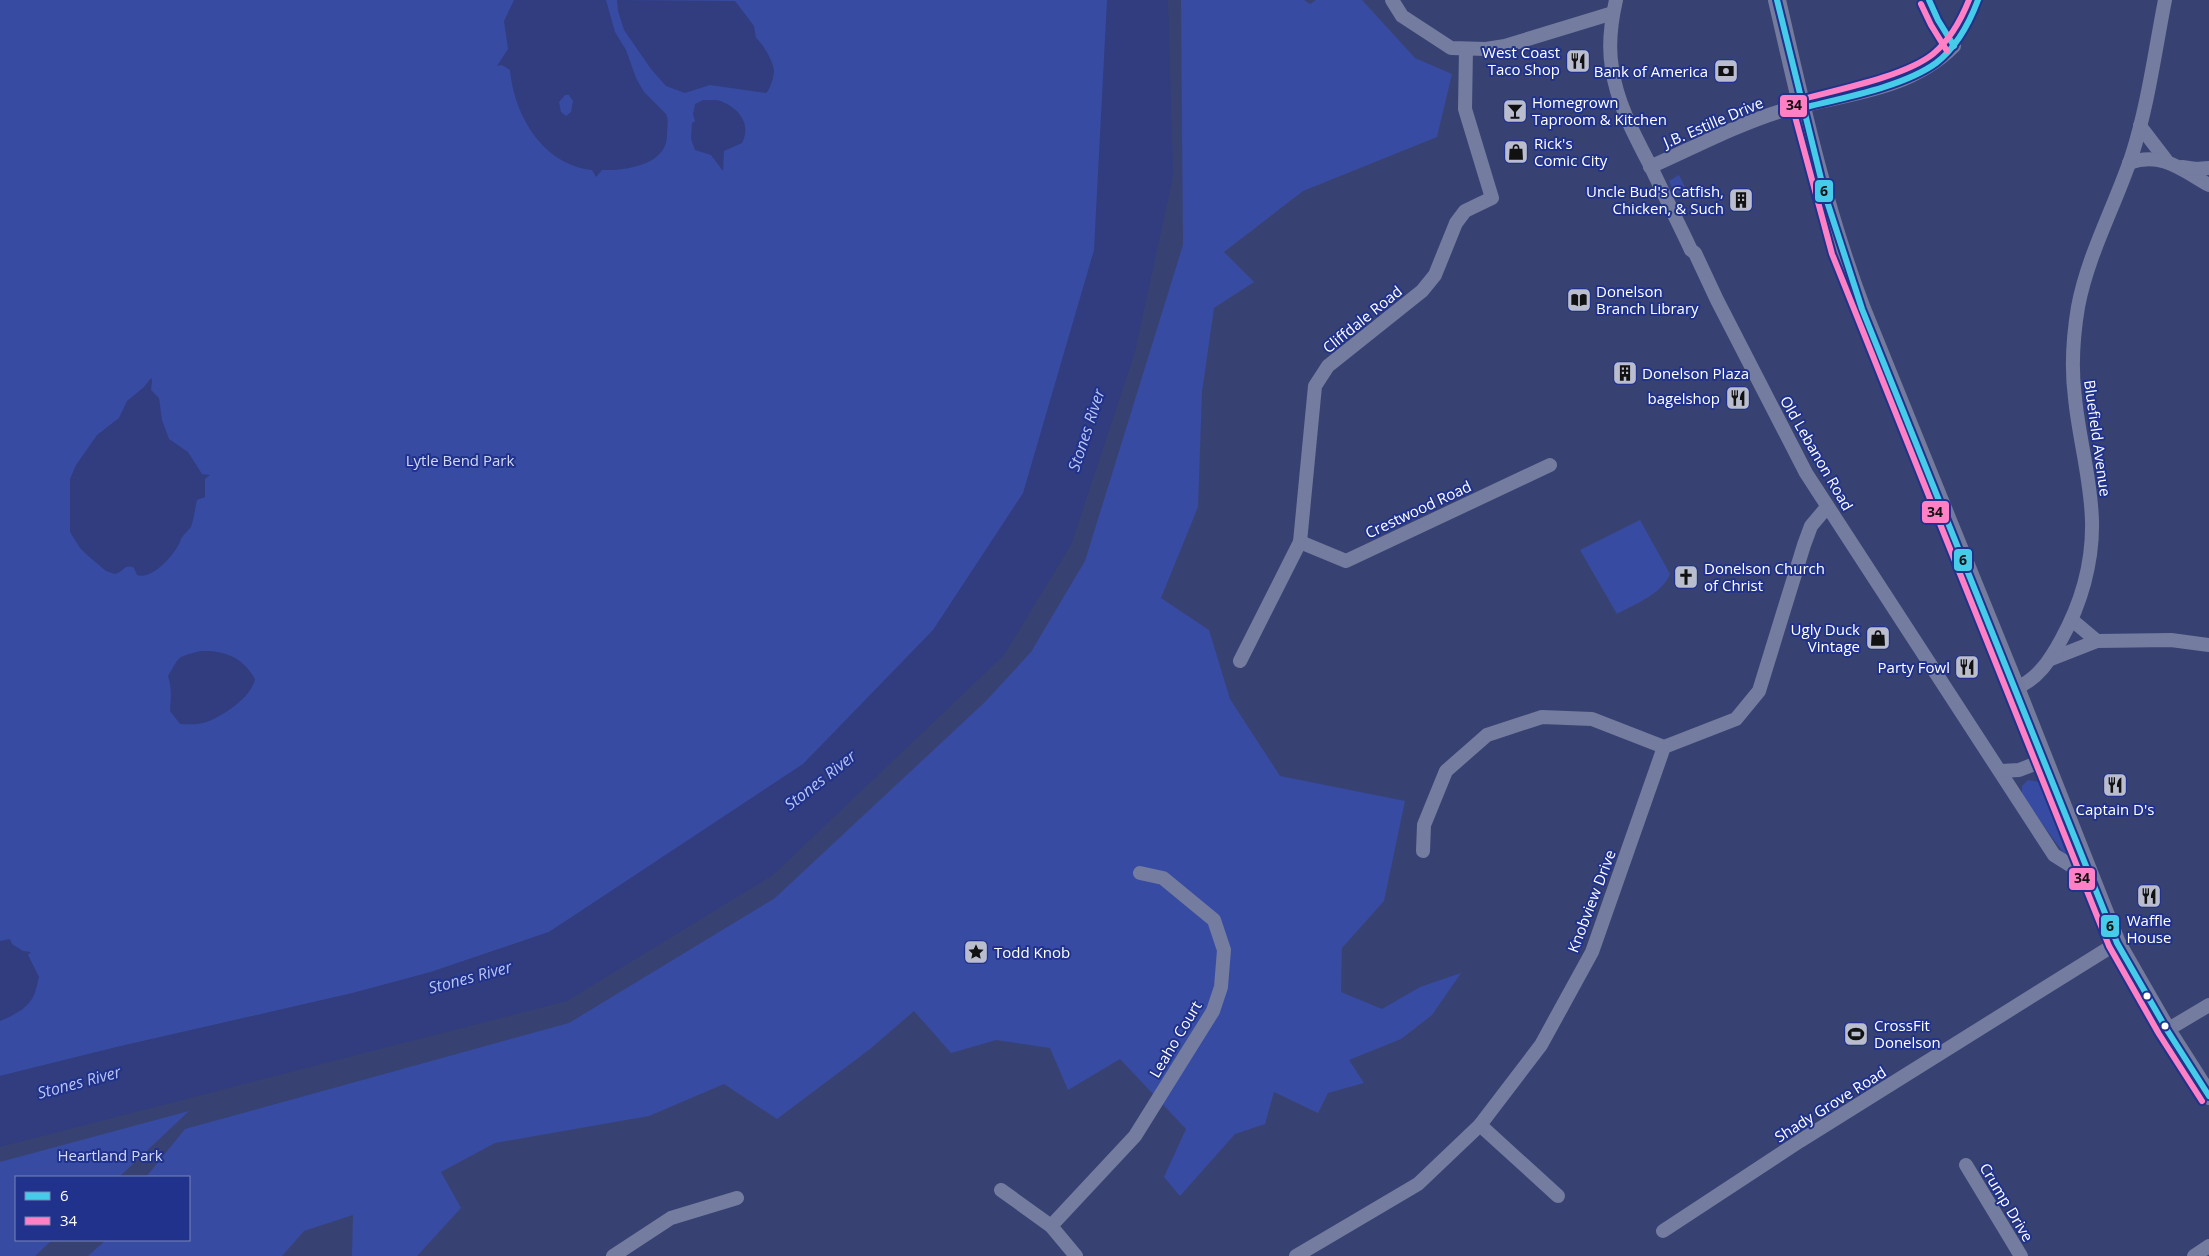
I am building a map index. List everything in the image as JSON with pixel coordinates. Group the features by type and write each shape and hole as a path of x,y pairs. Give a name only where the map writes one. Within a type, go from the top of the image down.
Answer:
{"main road":[{"path":"1777,0 1802,108 1840,251 1862,309 2117,943 2167,1030 2209,1096"}],"street":[{"path":"1392,0 1402,16 1422,30 1451,48 1466,49 1486,49 1505,46 1615,6"},
{"name":"Bluefield Avenue","path":"2016,688 2029,682 2050,659 2072,620 2087,574 2092,532 2091,505 2074,395 2073,363 2076,324 2081,294 2090,263 2129,163 2140,126 2165,0"},
{"name":"Old Lebanon Road","path":"1615,6 1610,44 1614,79 1635,136 1806,473 2047,844 2059,860 2089,871"},
{"name":"J.B. Estille Drive","path":"1650,167 1714,138 1782,111 1802,108 1881,88 1928,68 1939,61 1954,46"},
{"name":"Cliffdale Road","path":"1240,660 1300,542 1315,386 1328,366 1422,291 1435,275 1456,223 1465,211 1492,198 1465,110 1466,49"},
{"path":"2140,126 2166,160"},
{"path":"2129,163 2149,158 2166,160 2209,185"},
{"path":"2179,166 2196,169 2209,168"},
{"name":"Crestwood Road","path":"1300,542 1346,561 1550,465"},
{"path":"1424,851 1424,825 1446,771 1487,735 1542,717 1592,719 1664,747 1736,719 1759,691 1811,526 1827,507"},
{"path":"2072,620 2097,641"},
{"path":"2050,659 2097,641 2171,640 2209,645"},
{"name":"Knobview Drive","path":"1296,1256 1316,1251 1418,1184 1480,1125 1541,1044 1592,952 1664,747"},
{"path":"2001,771 2019,770 2045,760"},
{"name":"Leaho Court","path":"1051,1226 1135,1136 1213,1011 1221,986 1224,950 1214,920 1163,878 1140,873"},
{"name":"Shady Grove Road","path":"1663,1231 1800,1141 2117,943"},
{"path":"2167,1030 2209,1005"},
{"path":"1480,1125 1558,1196"},
{"name":"Crump Drive","path":"1966,1165 2021,1256"},
{"path":"1001,1190 1051,1226 1076,1256"},
{"path":"617,1255 671,1218 737,1198"},
{"path":"2194,1256 2209,1246"}],"green space":[{"name":"Lytle Bend Park","path":"0,0 1157,0 1162,165 965,664 549,932 431,972 353,993 0,1076"},
{"path":"1181,0 1304,0 1310,4 1316,0 1362,0 1415,58 1452,74 1437,137 1303,191 1224,252 1254,282 1214,308 1202,392 1198,507 1161,598 1209,630 1230,699 1280,776 1405,801 1384,901 1342,948 1341,992 1382,1009 1420,987 1461,973 1432,1015 1401,1039 1349,1060 1364,1083 1328,1093 1318,1113 1274,1092 1265,1124 1235,1134 1180,1196 1164,1177 1186,1129 1120,1059 1068,1090 1050,1048 996,1040 951,1053 914,1011 870,1049 777,1119 724,1084 649,1116 495,1143 441,1172 461,1208 417,1256 352,1256 353,1215 304,1231 282,1256 88,1256 105,1241 190,1241 190,1176 147,1176 185,1129 569,1023 775,898 985,702 1031,652 1085,561 1183,245"},
{"path":"1679,175 1686,189 1675,194 1669,181"},
{"path":"1640,520 1670,574 1654,593 1617,614 1580,550"},
{"path":"2028,780 2040,782 2068,859 2022,796 2022,786"},
{"name":"Heartland Park","path":"189,1111 120,1176 15,1176 15,1241 51,1241 35,1256 0,1256 0,1162"}],"water":[{"path":"514,0 606,0 615,32 626,50 636,78 644,92 666,114 668,121 667,134 661,153 644,164 622,169 602,170 596,177 592,170 575,166 559,159 534,135 525,120 518,104 510,70 502,65 497,66 508,49 504,21","holes":["565,95 569,95 573,101 571,112 566,116 561,112 559,102"]},
{"path":"617,0 735,1 754,26 756,38 772,63 774,73 768,91 766,93 710,85 685,93 666,86 651,69 624,30 618,11"},
{"name":"Stones River","path":"1107,0 1168,0 1173,176 1135,352 1071,545 1004,655 773,875 567,1001 0,1147 0,1076 353,993 431,972 549,932 803,764 933,630 1023,493 1094,250"},
{"path":"703,100 717,100 730,106 741,116 745,129 742,143 724,151 723,171 711,155 695,150 691,139 692,123 695,121 693,114 695,104"},
{"path":"151,378 151,390 159,398 162,420 169,439 188,452 202,474 210,475 205,479 205,497 197,500 191,527 164,564 150,574 143,576 137,575 134,568 131,567 126,567 115,574 106,571 87,555 70,532 70,479 76,465 97,435 119,418 127,401 144,387"},
{"path":"200,651 217,652 232,656 245,665 255,679 248,693 227,712 203,723 180,724 170,711 171,689 168,676 180,658"},
{"path":"10,939 12,944 23,951 31,952 28,955 39,977 34,995 27,1005 0,1021 0,941"}],"transit line":[{"name":"6","path":"1777,0 1825,195 1862,309 2117,943 2167,1030 2209,1096"},
{"name":"6","path":"1929,0 1938,20 1954,46"},
{"name":"34","path":"1969,0 1950,36 1933,54 1888,76 1799,100 1794,104 1793,109 1832,254 2109,946 2159,1034 2202,1101"},
{"name":"6","path":"1802,108 1890,85 1907,79 1936,63 1956,42 1971,18 1978,0"},
{"name":"34","path":"1921,4 1947,51"}],"place":[{"name":"West Coast Taco Shop","path":"1578,61"},
{"name":"Bank of America","path":"1726,71"},
{"name":"Homegrown Taproom & Kitchen","path":"1515,111"},
{"name":"Rick's Comic City","path":"1516,152"},
{"name":"Uncle Bud's Catfish, Chicken, & Such","path":"1741,200"},
{"name":"Donelson Branch Library","path":"1579,300"},
{"name":"Donelson Plaza","path":"1625,373"},
{"name":"bagelshop","path":"1738,398"},
{"name":"Donelson Church of Christ","path":"1686,577"},
{"name":"Ugly Duck Vintage","path":"1878,638"},
{"name":"Party Fowl","path":"1967,667"},
{"name":"Captain D's","path":"2115,785"},
{"name":"Waffle House","path":"2149,896"},
{"name":"Todd Knob","path":"976,952"},
{"name":"CrossFit Donelson","path":"1856,1034"}]}
